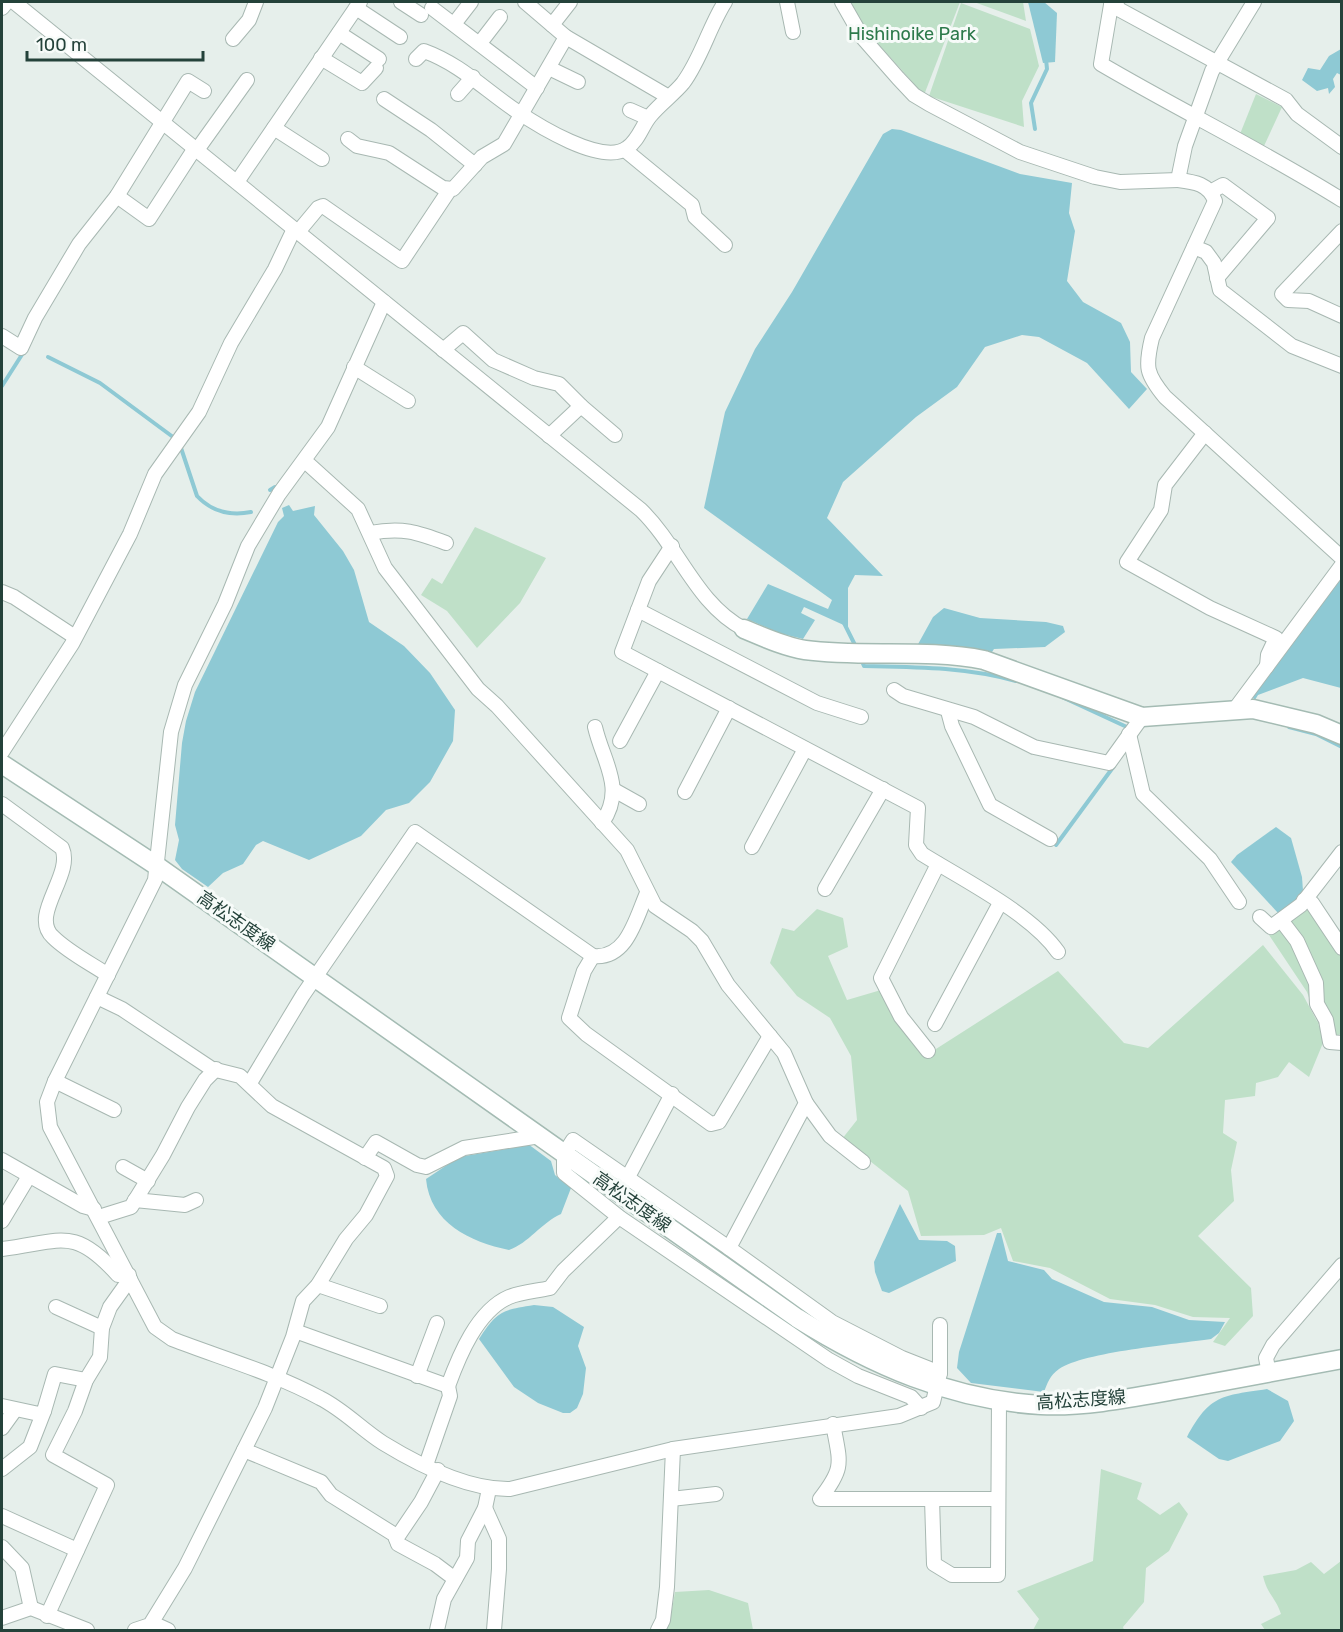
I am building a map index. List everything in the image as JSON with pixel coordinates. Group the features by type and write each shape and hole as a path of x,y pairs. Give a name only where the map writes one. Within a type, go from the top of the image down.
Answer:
{"main road":[{"path":"744,629 803,650 850,654 959,655 984,660 1142,717 1253,709 1288,716 1341,735"},
{"name":"高松志度線","path":"2,764 157,866 796,1318 867,1359 939,1379 999,1400 1044,1405 1091,1403 1341,1359"}],"street":[{"path":"2,8 7,2"},
{"path":"14,2 641,510 672,546 703,596 720,614 744,629"},
{"path":"233,39 249,20 256,2"},
{"path":"401,2 454,24 537,88"},
{"path":"454,24 471,2"},
{"path":"525,2 566,37 667,96"},
{"path":"552,25 569,2"},
{"path":"416,59 424,51 448,60 521,113 565,139 587,148 610,153 626,150 635,141 648,118 667,96 682,84 725,2"},
{"path":"788,2 793,32"},
{"path":"842,2 862,36 914,95 1020,152 1095,177 1120,182 1178,180 1197,182 1212,191 1215,201 1152,338 1147,360 1149,378 1205,433 1341,558"},
{"path":"1178,180 1195,117 1215,62 1246,18 1254,2"},
{"path":"1341,147 1297,114 1286,100 1114,3 1101,64 1284,164 1341,201"},
{"path":"237,182 358,5 400,37"},
{"path":"480,43 500,17"},
{"path":"321,58 362,84 378,63 339,33"},
{"path":"348,139 357,146 388,153 443,188 453,189 482,157 504,144 566,37"},
{"path":"549,68 578,82"},
{"path":"458,94 473,77"},
{"path":"117,196 149,219 196,149 247,80"},
{"path":"2,336 21,348 35,318 80,244 117,196 188,81 204,91"},
{"path":"384,99 419,129 475,165"},
{"path":"630,110 648,118"},
{"path":"274,128 322,159"},
{"path":"626,150 692,205 695,217 725,244"},
{"path":"1212,191 1223,185 1268,218 1217,278"},
{"path":"2,752 75,637 130,534 155,474 199,412 231,343 296,230 318,208 323,206 402,261 450,189"},
{"path":"1341,231 1282,294 1288,300 1310,301 1341,316"},
{"path":"1194,247 1206,252 1214,263 1220,290 1292,346 1341,366"},
{"path":"384,302 328,427 279,494 248,546 225,604 185,685 171,732 155,880 55,1081 47,1102 50,1126 155,1327 172,1339 277,1379 337,1407 382,1442 432,1468 489,1489 510,1488 673,1449 899,1416 933,1402 939,1379 940,1325"},
{"path":"443,350 463,333 494,360 534,378 559,384 615,435"},
{"path":"354,367 408,401"},
{"path":"549,436 581,406"},
{"path":"1205,433 1165,485 1161,510 1127,562 1210,608 1276,638 1268,655 1267,666"},
{"path":"305,461 358,509 385,568 478,689 497,706 627,850 655,906 692,931 702,941 728,985 784,1053 806,1103 830,1136 863,1162"},
{"path":"370,533 393,529 414,531 446,543"},
{"path":"672,546 649,581 622,652 918,808 916,845 922,854 1030,923 1051,941 1058,952"},
{"path":"1235,709 1341,565"},
{"path":"2,592 14,597 75,637"},
{"path":"638,610 817,703 861,717"},
{"path":"620,741 658,671"},
{"path":"894,690 903,696 974,717 1034,747 1109,763 1142,717"},
{"path":"685,792 729,708"},
{"path":"948,711 952,726 990,805 1050,838"},
{"path":"595,727 614,790 611,810 602,823"},
{"path":"1129,734 1143,794 1210,859 1239,902"},
{"path":"752,847 805,749"},
{"path":"825,889 883,789"},
{"path":"614,790 639,804"},
{"path":"2,804 62,848 65,856 45,916 46,926 51,936 108,975"},
{"path":"250,1083 316,978 415,832 593,956 607,956 620,948 647,893"},
{"path":"1260,917 1271,927 1281,920 1304,900 1341,852"},
{"path":"928,1051 901,1017 881,978 938,864"},
{"path":"1304,900 1312,903 1341,948"},
{"path":"935,1023 1000,903"},
{"path":"1281,920 1297,941 1316,984 1317,1004 1326,1020 1330,1042 1341,1043"},
{"path":"593,956 584,971 569,1018 586,1034 711,1124 719,1122 770,1036"},
{"path":"97,997 122,1009 160,1036 216,1070 240,1076 272,1106 384,1168 387,1176 366,1215 346,1239 318,1285 303,1301 295,1331 277,1379 244,1450 185,1568 150,1625"},
{"path":"2,1160 96,1213 131,1207 148,1181 188,1107 205,1080 216,1070"},
{"path":"55,1081 114,1110"},
{"path":"628,1177 672,1094"},
{"path":"729,1248 806,1103"},
{"path":"365,1158 376,1142 417,1165 426,1167 464,1148 540,1137"},
{"path":"921,1408 911,1397 858,1376 829,1360 619,1217 564,1173 564,1154 573,1140 832,1322 939,1379"},
{"path":"123,1167 148,1181"},
{"path":"2,1221 29,1176"},
{"path":"135,1200 185,1205 196,1200"},
{"path":"396,1539 421,1502 450,1396 448,1386 455,1365 491,1308 510,1297 550,1288 563,1271 619,1217"},
{"path":"2,1249 64,1240 80,1242 100,1255 118,1275 130,1277"},
{"path":"1269,1372 1266,1358 1273,1345 1341,1265"},
{"path":"47,1616 107,1485 53,1455 75,1411 86,1380 100,1357 102,1328 110,1307 130,1277"},
{"path":"318,1285 380,1306"},
{"path":"56,1307 102,1328"},
{"path":"417,1376 437,1323"},
{"path":"295,1331 448,1386"},
{"path":"2,1469 30,1447 55,1374 86,1380"},
{"path":"932,1499 934,1564 952,1575 998,1575 999,1400"},
{"path":"2,1406 39,1414 44,1411"},
{"path":"2,1428 15,1410"},
{"path":"833,1424 840,1463 835,1480 820,1499 998,1499"},
{"path":"658,1630 663,1620 667,1587 673,1449"},
{"path":"244,1450 321,1482 331,1496 395,1535 398,1544 435,1564 455,1579"},
{"path":"437,1630 444,1599 467,1558 468,1540 485,1508 489,1489"},
{"path":"671,1499 716,1494"},
{"path":"485,1508 499,1539 500,1569 494,1630"},
{"path":"2,1516 77,1550"},
{"path":"2,1547 22,1568 32,1608"},
{"path":"2,1618 32,1608 47,1616 87,1630"},
{"path":"135,1630 150,1625 168,1630"}],"green space":[{"name":"Hishinoike Park","path":"849,2 960,2 924,95 856,19"},
{"name":"Hishinoike Park","path":"974,2 1023,2 1026,21"},
{"path":"961,3 1030,29 1039,66 1022,101 1024,127 929,96"},
{"path":"1256,94 1282,107 1264,146 1240,134"},
{"path":"475,527 546,558 520,603 477,648 447,611 421,595 432,578 442,584"},
{"path":"1312,907 1341,952 1341,1034 1335,1036 1318,1024 1325,1038 1309,1077 1289,1062 1278,1077 1256,1083 1255,1096 1225,1100 1223,1133 1237,1142 1231,1170 1234,1201 1198,1236 1251,1288 1253,1316 1225,1346 1213,1342 1230,1318 1193,1317 1155,1305 1110,1299 1050,1268 1013,1261 1001,1228 984,1235 921,1236 908,1191 842,1139 857,1120 851,1056 830,1018 797,996 770,963 782,928 794,931 817,909 843,918 848,947 828,956 847,1000 881,990 925,1056 1058,971 1124,1043 1148,1048 1263,945 1303,995 1318,1023 1307,992 1269,935"},
{"path":"1101,1469 1142,1483 1137,1499 1160,1515 1179,1502 1188,1514 1169,1551 1146,1568 1144,1602 1123,1627 1124,1630 1033,1630 1039,1619 1017,1591 1093,1561"},
{"path":"1341,1561 1341,1630 1265,1630 1261,1624 1281,1614 1263,1576 1296,1570 1311,1562 1324,1574"},
{"path":"709,1590 748,1603 753,1630 664,1630 671,1615 675,1592"}],"water":[{"path":"1028,2 1044,2 1057,13 1055,62 1043,63"},
{"path":"1341,49 1341,75 1337,73 1333,79 1335,87 1329,94 1328,88 1317,91 1302,80 1308,68 1320,70 1329,56"},
{"path":"892,129 901,130 1020,174 1072,183 1069,213 1075,231 1067,281 1083,302 1121,323 1130,342 1131,372 1147,389 1129,409 1087,363 1039,337 1022,335 985,347 957,387 916,417 843,482 827,518 883,576 855,575 848,588 848,627 804,607 801,613 815,620 803,639 779,633 747,619 768,584 828,609 832,600 704,508 725,412 755,349 792,292 883,134"},
{"path":"289,505 293,511 315,506 314,515 343,551 354,570 369,622 404,646 430,673 455,710 453,741 430,782 409,803 386,810 361,836 309,860 263,841 256,845 243,864 223,873 208,887 182,869 175,860 179,840 175,825 186,721 195,692 278,522 284,516 282,508"},
{"path":"1341,575 1341,688 1303,678 1258,695 1255,700 1251,696"},
{"path":"944,608 980,618 1046,622 1063,626 1065,632 1045,647 994,649 992,652 917,646 933,617"},
{"path":"1276,827 1291,838 1302,877 1303,891 1298,899 1278,913 1231,862 1237,855"},
{"path":"517,1144 528,1144 551,1161 555,1175 571,1188 561,1214 547,1222 523,1243 509,1250 480,1242 454,1228 435,1208 426,1179 459,1157 512,1148"},
{"path":"900,1204 919,1240 947,1241 955,1246 956,1261 889,1293 882,1291 874,1262"},
{"path":"997,1233 1001,1233 1008,1261 1044,1270 1052,1279 1104,1302 1152,1307 1189,1320 1225,1322 1219,1333 1211,1339 1109,1353 1071,1363 1053,1374 1044,1392 971,1383 957,1368 959,1352"},
{"path":"534,1305 553,1307 584,1327 578,1346 586,1368 583,1394 577,1408 570,1413 563,1413 538,1403 514,1387 479,1339 501,1313"},
{"path":"1267,1389 1288,1401 1294,1421 1280,1441 1228,1461 1219,1459 1187,1437 1203,1412 1219,1400 1239,1393"}],"waterway":[{"path":"1035,129 1031,103 1047,69 1046,59"},
{"path":"2,386 23,353"},
{"path":"48,357 100,383 173,437"},
{"path":"180,445 197,496 209,506 222,512 251,512"},
{"path":"270,490 275,487"},
{"path":"843,621 856,647"},
{"path":"861,659 864,666 960,670 1016,681"},
{"path":"1062,697 1129,728"},
{"path":"1289,727 1316,734 1342,747"},
{"path":"1056,845 1114,766"}]}
